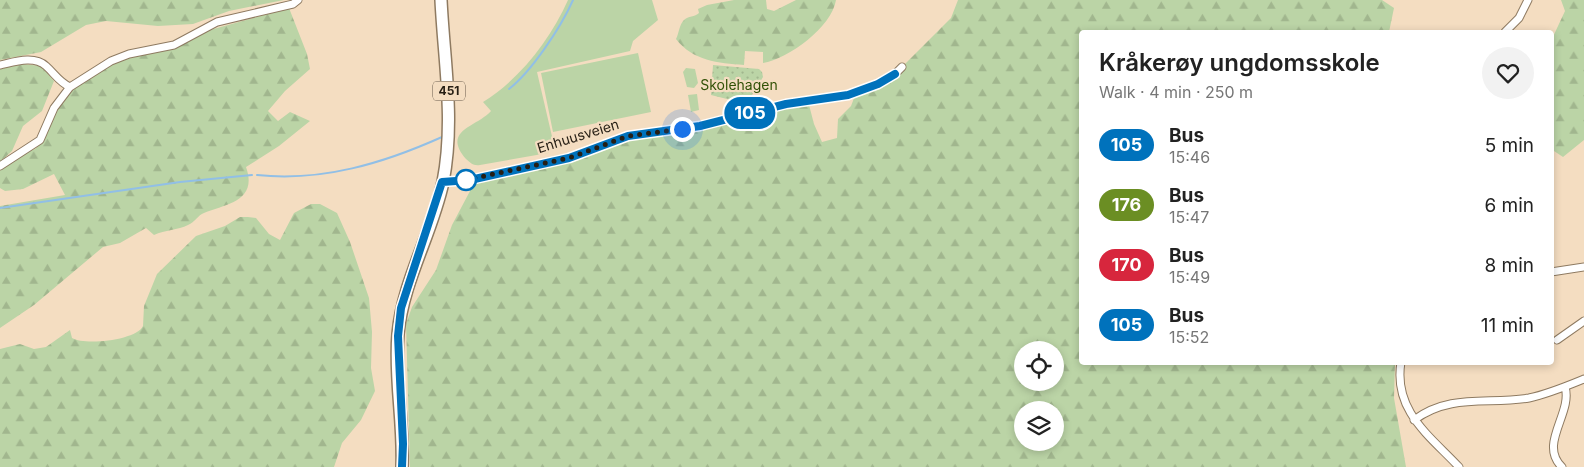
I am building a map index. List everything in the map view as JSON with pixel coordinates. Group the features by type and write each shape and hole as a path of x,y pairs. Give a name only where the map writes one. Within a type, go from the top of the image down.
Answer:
{"main road":[{"name":"451","path":"402,467 403,444 398,336 401,308 442,182 450,116 441,0"}],"street":[{"path":"0,166 40,140 54,108 70,87 120,57 174,45 217,22 294,4 298,0"},
{"path":"1508,30 1519,18 1528,0"},
{"path":"0,64 36,61 46,66 61,83 70,87"},
{"name":"Enhuusveien","path":"442,182 470,180 569,158 628,136 700,126 786,104 848,95 878,84 895,74 902,67"},
{"path":"1554,272 1584,267"},
{"path":"1557,340 1584,321"},
{"path":"1401,365 1400,388 1407,408 1414,420 1459,467"},
{"path":"1414,420 1446,404 1530,398 1584,379"},
{"path":"1562,467 1555,458 1553,451 1558,427 1567,400 1565,387"}],"green space":[{"path":"0,0 284,0 229,11 193,24 158,26 106,21 86,25 41,52 0,60"},
{"path":"568,0 652,0 658,20 633,41 630,51 537,72 554,145 548,153 480,165 472,164 459,149 457,142 459,135 491,111 483,102 497,93 533,57 552,30"},
{"path":"734,0 766,0 767,9 774,11 796,0 836,0 833,10 818,31 784,55 763,63 763,52 745,51 744,65 716,62 690,52 676,39 682,22 699,13 698,9 707,5"},
{"path":"958,0 1382,0 1394,8 1389,30 1079,30 1079,365 1395,365 1394,398 1406,467 410,467 406,324 412,307 436,270 452,225 470,191 470,180 569,158 605,143 808,101 814,124 822,142 837,138 838,119 851,106 856,93 902,67 951,18"},
{"path":"1561,0 1584,0 1584,140 1563,157 1554,151 1554,35 1565,11"},
{"path":"289,8 307,54 310,69 285,91 268,111 278,121 290,112 310,121 279,146 246,167 249,178 248,187 238,199 202,214 184,227 154,235 146,228 120,243 103,247 34,305 0,328 0,206 65,195 54,174 23,189 5,191 0,188 0,168 18,156 35,149 41,143 56,110 77,82 116,60 176,46 199,33"},
{"path":"638,53 651,112 553,132 541,73"},
{"path":"23,64 41,66 54,81 42,111 23,126 12,151 0,162 0,69"},
{"name":"Skolehagen","path":"713,65 759,69 763,77 749,100 739,102 711,95"},
{"path":"686,68 695,69 698,83 694,88 687,87 683,72"},
{"path":"697,94 699,110 691,112 688,95"},
{"path":"311,204 320,204 337,213 350,242 369,298 372,332 371,368 375,391 361,420 342,443 334,467 0,467 0,349 20,344 34,349 46,347 70,330 72,338 88,341 110,340 131,335 139,331 143,326 144,306 157,274 196,236 225,226 240,217 248,217 256,218 269,234 280,240 294,213"}],"waterway":[{"path":"509,89 527,71 545,48 573,0"},
{"path":"257,175 305,176 329,173 398,155 442,137"},
{"path":"0,208 180,182 252,175"}],"bus line":[{"name":"105","path":"402,467 402,417 398,364 401,308 431,223 442,182 470,180 569,158 628,136 700,126 786,104 848,95 867,89 895,74"}],"route":[{"path":"466,180 569,158 628,136 682,129"}]}
